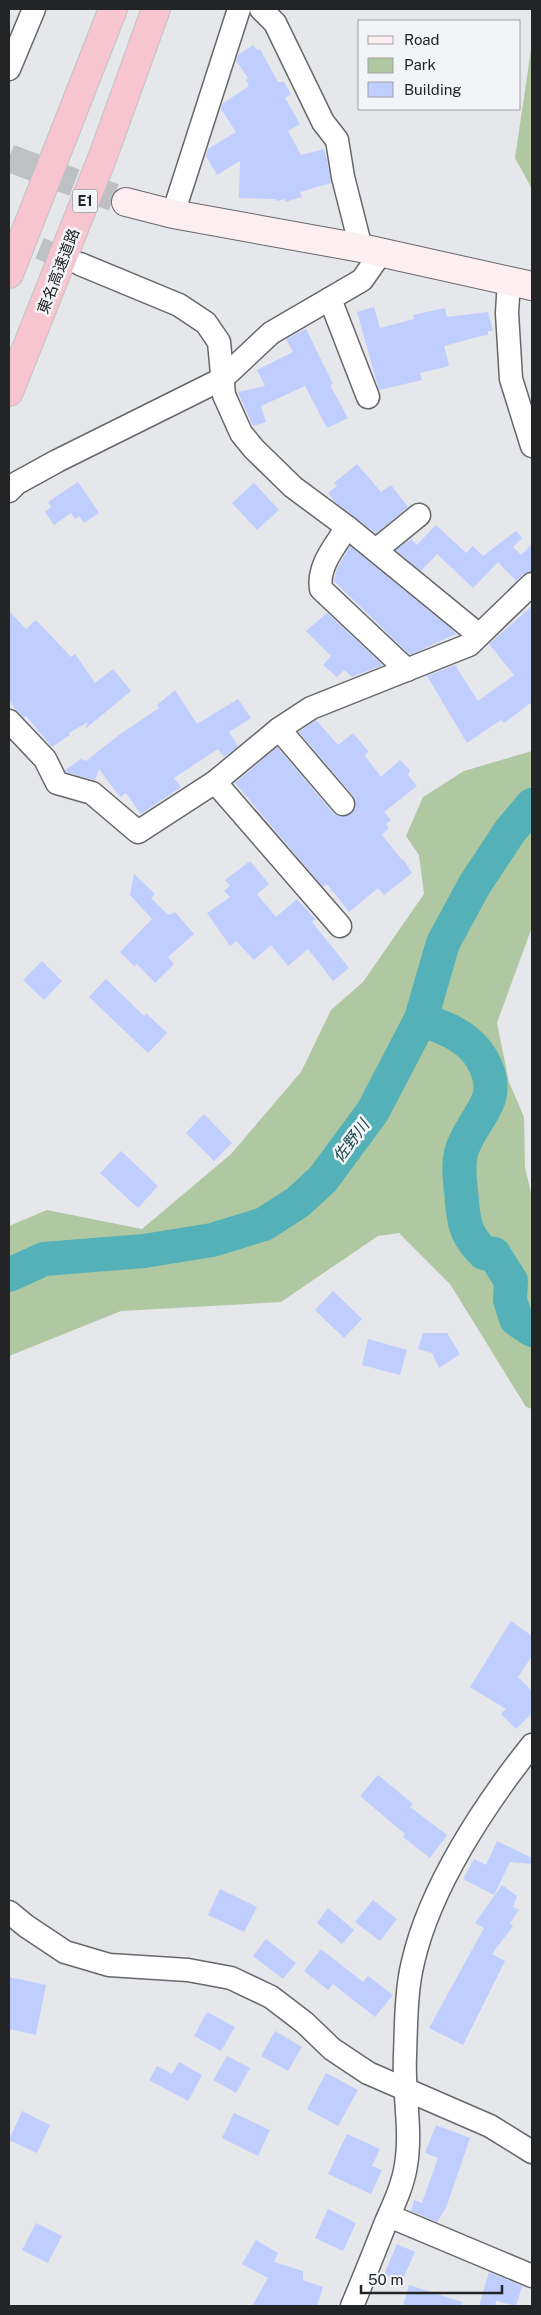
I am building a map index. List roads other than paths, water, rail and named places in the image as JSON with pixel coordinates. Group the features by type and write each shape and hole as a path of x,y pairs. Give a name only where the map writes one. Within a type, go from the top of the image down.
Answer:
{"highway":[{"path":"9,274 113,9"},
{"name":"東名高速道路","path":"9,392 103,156 156,9"}],"street":[{"path":"9,69 34,9"},
{"path":"173,214 239,9"},
{"path":"9,492 17,483 57,461 222,379 271,333 362,280 371,250 343,177 337,140 323,122 275,23 260,9"},
{"path":"126,202 173,214 371,250 521,283 507,313 511,379 532,446"},
{"path":"80,264 179,306 206,323 219,342 224,395 242,433 254,449 293,487 376,550 479,635"},
{"path":"330,299 368,398"},
{"path":"376,550 419,515"},
{"path":"347,527 323,566 320,582 321,589 407,670"},
{"path":"9,721 45,759 57,783 92,793 138,832 215,782 278,729 311,708 469,645 532,584"},
{"path":"278,729 343,804"},
{"path":"215,782 340,926"},
{"path":"352,2306 389,2216 406,2165 408,2118 404,2088 412,1962 445,1879 499,1786 532,1745"},
{"path":"9,1912 26,1926 65,1952 109,1965 188,1970 231,1978 271,1997 305,2023 332,2049 368,2073 490,2126 532,2152"},
{"path":"389,2216 532,2276"}],"waterway":[{"name":"佐野川","path":"9,1275 44,1259 144,1251 212,1240 264,1224 298,1202 323,1179 373,1111 421,1019 443,943 475,884 510,831 532,805"},
{"path":"421,1019 450,1031 466,1041 482,1059 489,1074 489,1098 461,1153 459,1165 464,1217 467,1230 474,1242 484,1253 494,1254 511,1281 510,1300 516,1319 532,1330"}],"tunnel":[{"path":"9,158 126,202"},
{"path":"9,236 79,264"}]}
